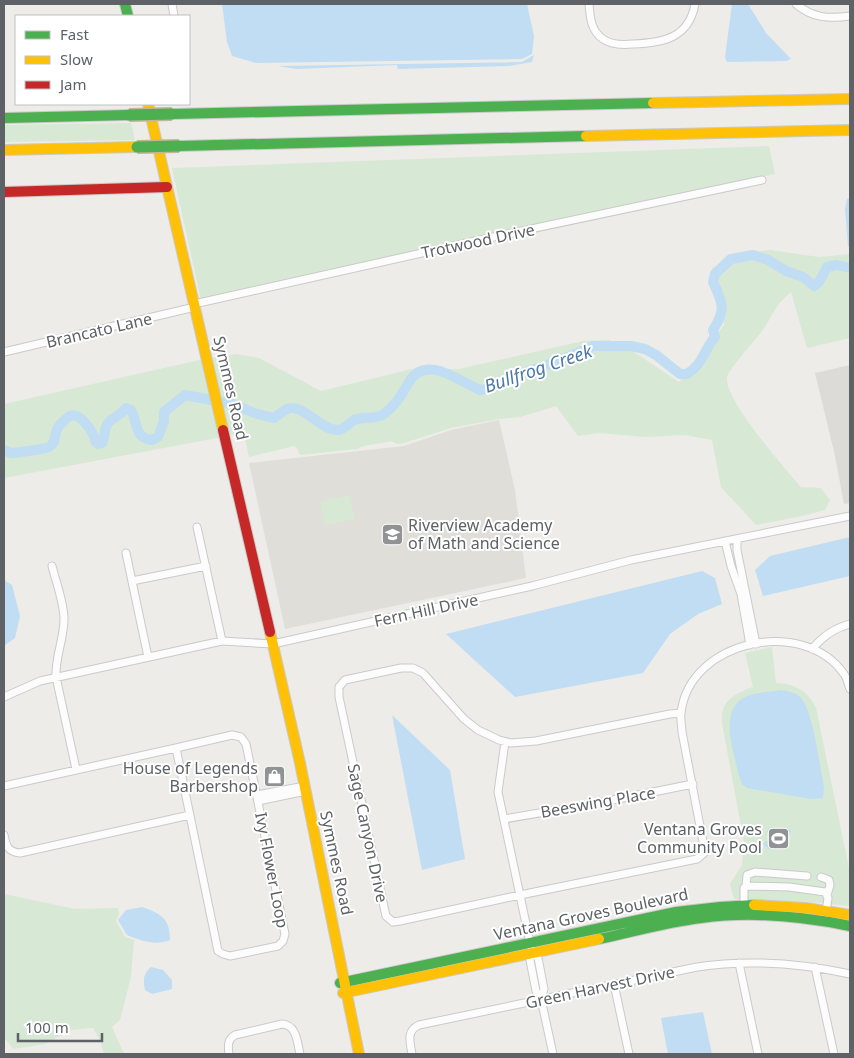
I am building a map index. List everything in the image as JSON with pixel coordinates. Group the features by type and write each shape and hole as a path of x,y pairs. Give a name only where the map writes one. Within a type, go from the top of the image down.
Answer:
{"main road":[{"path":"4,118 850,99"},
{"name":"Symmes Road","path":"148,105 245,518 344,988 360,1054"},
{"path":"4,150 850,130"},
{"path":"4,192 167,187"},
{"path":"723,916 736,912 744,904"},
{"name":"Ventana Groves Boulevard","path":"531,948 676,912 744,904 786,905 827,916 850,926"},
{"name":"Ventana Groves Boulevard","path":"344,988 531,948 684,920 723,916 850,915"},
{"name":"Symmes Road","path":"344,988 355,1054"}],"street":[{"path":"589,4 593,28 604,40 620,45 654,43 669,39 683,30 693,14 695,4"},
{"path":"796,4 805,11 826,18 850,16"},
{"name":"Trotwood Drive","path":"195,306 507,234 762,180"},
{"name":"Brancato Lane","path":"4,352 195,306"},
{"name":"Fern Hill Drive","path":"4,697 40,680 222,641 272,644 532,586 631,560 850,516"},
{"path":"197,527 222,641"},
{"path":"737,539 737,550 753,644"},
{"path":"725,541 741,594 753,644"},
{"path":"126,553 148,657"},
{"path":"52,566 64,618 56,677 76,769"},
{"path":"132,581 206,566"},
{"path":"850,624 830,631 812,649 831,660 845,675 850,689"},
{"name":"Sage Canyon Drive","path":"681,713 536,741 504,742 470,725 423,673 413,668 401,668 345,680 339,687 339,697 384,911 389,920 393,922 400,921 697,859 705,852 682,732 681,713 688,690 705,666 717,657 753,644 780,641 812,649"},
{"name":"Ivy Flower Loop","path":"4,786 232,735 241,737 246,744 285,934 283,941 274,948 230,956 218,951 176,748"},
{"path":"504,742 498,792 531,948 530,962 536,991 541,1000 553,1054"},
{"name":"Beeswing Place","path":"504,819 693,784"},
{"name":"Ivy Flower Loop","path":"257,798 303,789"},
{"path":"4,835 6,846 12,852 20,853 190,815"},
{"path":"744,904 744,888 747,875 755,872 807,876"},
{"path":"821,877 829,880 830,885 827,916"},
{"path":"746,886 789,887 825,892 828,895"},
{"path":"739,963 758,1054"},
{"name":"Green Harvest Drive","path":"412,1054 409,1036 414,1028 697,967 739,963 778,963 815,967 850,974"},
{"path":"815,967 834,1054"},
{"path":"614,984 629,1054"},
{"path":"229,1054 229,1041 235,1035 282,1024 293,1028 300,1054"}],"shaded area":[{"path":"850,365 850,503 844,504 835,456 815,373"},
{"name":"Riverview Academy of Math and Science","path":"499,420 515,490 526,578 285,629 249,463 404,446 451,430"}],"green space":[{"path":"131,123 135,140 4,142 4,125"},
{"path":"769,146 775,174 201,300 172,168"},
{"path":"770,250 819,257 850,254 850,338 807,348 791,292 777,307 727,377 729,388 745,417 782,465 801,487 821,488 830,500 825,510 756,525 721,487 712,440 685,435 645,437 599,433 578,436 556,406 520,417 451,428 404,443 397,444 391,441 357,449 300,455 294,446 249,457 244,433 228,435 210,358 236,354 259,358 321,391 412,369 459,369 583,341 609,340 634,352 679,382 724,325 712,268 740,256"},
{"path":"204,359 222,437 4,478 4,404"},
{"path":"349,495 355,519 325,525 320,502"},
{"path":"772,647 776,683 800,689 809,697 816,708 850,873 850,906 810,902 734,899 730,884 742,865 744,842 722,723 722,713 726,703 732,697 753,687 745,653"},
{"path":"4,894 75,909 118,908 119,914 116,921 125,937 134,940 131,977 120,1020 112,1027 124,1054 104,1054 100,1040 93,1028 71,1030 45,1044 13,1049 4,1037"}],"water":[{"path":"222,4 527,4 534,36 532,54 522,59 256,63 232,56 227,42"},
{"path":"732,4 748,4 766,33 791,59 786,61 727,62 725,57"},
{"path":"534,55 532,62 509,66 398,69 397,65 296,69 278,66 522,62"},
{"path":"850,198 850,246 848,246 845,209 847,199"},
{"path":"850,537 850,576 763,596 755,570 770,556"},
{"path":"702,571 715,578 722,604 698,614 670,634 643,673 515,697 446,634"},
{"path":"4,580 12,585 20,616 15,638 4,646"},
{"path":"781,690 798,695 810,716 824,787 823,798 811,799 747,788 742,784 731,743 730,720 732,710 738,702 747,696"},
{"path":"392,715 450,770 465,859 422,870"},
{"name":"Ventana Groves Community Pool","path":"771,827 777,832 787,828 791,831 790,835 786,836 783,842 775,842 773,847 769,849 764,845 770,839 767,831"},
{"path":"142,907 164,918 170,933 170,940 154,943 127,935 118,920 126,910"},
{"path":"151,967 163,970 172,980 172,989 152,994 145,990 144,977"},
{"path":"703,1012 712,1054 668,1054 661,1018"}],"waterway":[{"name":"Bullfrog Creek","path":"4,450 11,453 49,447 54,443 59,426 74,415 86,424 95,441 98,444 102,443 108,423 126,408 131,410 139,433 146,439 152,440 158,437 164,421 164,412 185,395 233,404 254,413 274,418 287,409 299,409 325,426 338,430 354,420 377,417 384,414 395,403 416,374 424,370 443,372 480,390 510,377 551,364 593,346 631,346 645,349 656,355 680,374 687,374 697,366 715,337 713,330 720,317 722,306 713,282 715,274 731,259 753,255 803,277 814,286 819,282 827,267 837,265 850,268"}],"traffic: fast":[{"path":"125,4 128,15"},
{"path":"172,114 653,103"},
{"path":"129,115 172,114"},
{"path":"4,118 129,115"},
{"path":"179,146 586,136"},
{"path":"137,147 179,146"},
{"path":"340,983 676,912 754,905"},
{"path":"599,939 675,922 738,915 795,917 850,926"}],"traffic: slow":[{"path":"653,103 850,99"},
{"path":"148,105 223,430"},
{"path":"586,136 850,130"},
{"path":"4,150 137,147"},
{"path":"270,632 300,763 359,1054"},
{"path":"754,905 806,908 850,915"},
{"path":"343,993 599,939"}],"traffic: jam":[{"path":"4,192 167,187"},
{"path":"223,430 270,632"}],"place":[{"name":"Riverview Academy of Math and Science","path":"392,534"},
{"name":"House of Legends Barbershop","path":"274,777"},
{"name":"Ventana Groves Community Pool","path":"778,838"}]}
